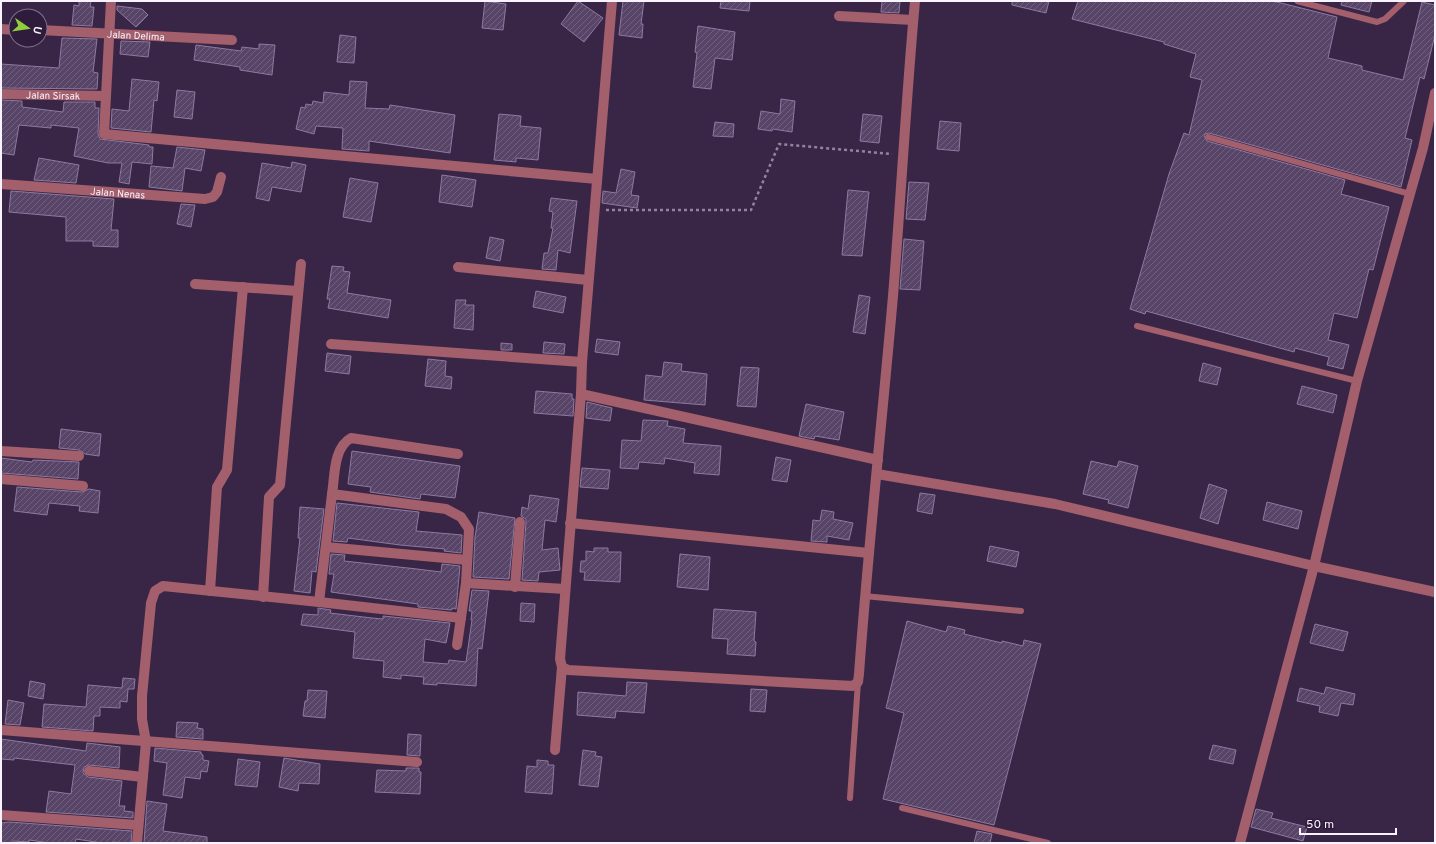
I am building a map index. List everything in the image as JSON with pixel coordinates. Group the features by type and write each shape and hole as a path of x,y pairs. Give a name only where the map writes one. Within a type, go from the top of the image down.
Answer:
{"street":[{"path":"111,1 108,33 104,134 597,179"},
{"path":"555,750 562,667 560,659 581,394 588,280 612,1"},
{"path":"562,667 568,670 853,686 858,682 864,596 877,474 905,155 915,1"},
{"path":"839,16 913,20"},
{"name":"Jalan Delima","path":"48,30 232,40"},
{"path":"1240,843 1314,566 1357,381 1423,148 1435,93"},
{"name":"Jalan Sirsak","path":"1,94 106,96"},
{"name":"Jalan Nenas","path":"1,184 205,199 213,197 217,192 220,177"},
{"path":"263,597 269,497 280,485 301,264"},
{"path":"458,266 588,280"},
{"path":"196,284 298,291"},
{"path":"210,591 217,487 227,470 243,287"},
{"path":"331,344 582,362"},
{"path":"581,394 878,460"},
{"path":"319,602 332,494 339,453 345,441 351,438 458,454"},
{"path":"1,451 79,456"},
{"path":"877,474 1055,504 1314,566 1435,592"},
{"path":"1,479 83,486"},
{"path":"332,494 446,509 455,512 465,522 469,529 466,583 457,645"},
{"path":"515,587 520,522"},
{"path":"570,523 869,553"},
{"path":"326,547 467,560"},
{"path":"466,583 565,589"},
{"path":"137,843 137,825 146,742 142,719 142,696 151,603 155,591 163,586 461,618"},
{"path":"1,730 417,762"},
{"path":"88,771 143,777"},
{"path":"1,815 137,825"}],"lane":[{"path":"1297,1 1377,22 1386,19 1404,1"},
{"path":"1208,136 1410,194"},
{"path":"1137,326 1357,381"},
{"path":"864,596 1021,611"},
{"path":"850,798 858,682"},
{"path":"902,808 1048,843"}],"path":[{"path":"594,210 751,210 779,144 905,155"}],"building":[{"path":"79,1 91,1 90,7 94,7 92,26 72,25 74,5 79,6"},
{"path":"485,1 506,4 503,30 482,28"},
{"path":"578,1 603,18 584,42 561,24"},
{"path":"623,1 644,1 641,24 643,24 642,38 619,35"},
{"path":"721,1 750,1 749,11 720,8"},
{"path":"882,1 900,1 899,13 881,12"},
{"path":"1012,1 1049,1 1046,13 1012,5"},
{"path":"1078,1 1271,1 1281,3 1337,17 1328,58 1362,66 1362,70 1403,80 1422,2 1435,5 1435,35 1424,79 1420,77 1405,138 1412,140 1401,187 1209,133 1205,134 1204,136 1207,141 1345,180 1341,194 1389,207 1373,270 1369,269 1357,318 1334,313 1328,340 1349,345 1343,369 1327,365 1329,357 1295,348 1294,352 1146,311 1145,314 1130,309 1169,174 1184,133 1189,135 1202,80 1190,77 1196,54 1164,44 1164,42 1072,19"},
{"path":"1342,1 1372,1 1369,12 1341,5"},
{"path":"117,6 142,9 148,15 136,27 117,10"},
{"path":"698,26 735,32 732,60 715,58 711,89 693,87 697,53 695,52"},
{"path":"340,35 356,37 354,63 337,62"},
{"path":"62,38 97,39 93,72 98,73 97,89 1,88 1,64 59,68"},
{"path":"121,41 150,42 148,57 120,54"},
{"path":"259,44 275,45 272,75 240,70 240,67 194,60 196,45 241,51 242,47 259,49"},
{"path":"132,79 159,82 157,101 154,100 151,132 111,128 112,109 129,111"},
{"path":"350,81 367,82 365,108 389,109 390,105 455,115 450,153 369,141 369,151 342,149 343,128 316,126 314,134 296,129 301,107 305,108 306,104 312,105 313,101 323,103 324,92 349,95"},
{"path":"177,90 195,92 192,119 174,117"},
{"path":"781,99 795,101 792,132 773,129 772,131 758,129 761,111 780,114"},
{"path":"1,100 22,101 22,107 63,112 64,102 95,102 95,108 99,108 98,134 100,139 149,145 149,147 153,147 152,164 132,162 129,184 119,182 122,163 108,163 74,156 79,128 51,125 51,128 19,125 14,155 1,153"},
{"path":"499,114 521,116 520,126 541,128 538,160 516,158 516,162 494,160"},
{"path":"863,114 882,116 879,143 860,141"},
{"path":"940,121 961,123 959,151 937,149"},
{"path":"715,122 734,124 733,137 713,136"},
{"path":"177,147 205,150 201,171 185,168 182,191 149,187 151,166 173,168"},
{"path":"39,158 79,165 76,183 34,180"},
{"path":"292,162 306,165 301,192 272,187 269,201 256,198 262,163 291,168"},
{"path":"621,169 635,172 631,195 639,196 637,208 602,203 603,191 616,193"},
{"path":"442,175 476,180 472,207 439,202"},
{"path":"350,178 378,183 371,222 343,217"},
{"path":"909,182 929,183 925,220 906,219"},
{"path":"848,190 869,192 862,256 842,255"},
{"path":"11,191 114,199 111,230 118,230 118,247 93,246 93,241 66,241 66,217 9,212"},
{"path":"551,198 577,201 570,253 558,250 556,270 542,269 544,253 548,253 553,228 551,228 553,212 549,211"},
{"path":"181,204 195,205 191,227 177,224"},
{"path":"490,237 504,240 500,261 486,258"},
{"path":"904,239 924,241 920,290 900,289"},
{"path":"332,266 344,267 343,271 350,272 347,293 391,300 388,318 328,308 330,299 327,299"},
{"path":"536,291 566,297 563,313 533,307"},
{"path":"859,295 870,297 865,334 853,332"},
{"path":"456,300 466,300 465,305 474,305 473,330 454,328"},
{"path":"597,339 620,342 618,355 595,352"},
{"path":"544,342 565,344 564,354 543,353"},
{"path":"501,343 512,344 512,350 501,350"},
{"path":"327,353 351,356 349,374 325,371"},
{"path":"428,359 446,361 445,376 452,377 451,389 425,386"},
{"path":"664,362 682,364 681,371 707,374 705,405 644,400 646,375 662,377"},
{"path":"1203,363 1221,368 1217,385 1199,381"},
{"path":"741,367 759,368 756,407 737,406"},
{"path":"1302,386 1337,395 1333,413 1297,404"},
{"path":"536,391 572,394 572,399 574,399 573,416 534,413"},
{"path":"587,402 612,408 610,421 586,418"},
{"path":"806,404 844,412 839,440 815,436 814,439 799,436"},
{"path":"643,420 668,421 667,426 685,429 683,443 721,446 719,475 694,473 695,463 665,458 664,464 639,462 638,469 620,468 622,440 641,441"},
{"path":"61,429 101,434 99,456 85,454 79,450 59,448"},
{"path":"352,451 460,466 455,498 421,494 420,499 370,492 371,487 348,484"},
{"path":"776,457 791,460 787,482 772,480"},
{"path":"1,458 32,462 33,460 79,462 78,479 1,473"},
{"path":"1091,461 1117,467 1119,461 1138,466 1128,508 1108,503 1109,500 1083,494"},
{"path":"582,468 610,470 608,489 580,487"},
{"path":"1209,484 1227,490 1218,524 1200,518"},
{"path":"17,487 82,492 89,489 100,491 98,513 79,511 80,506 49,503 47,515 14,511"},
{"path":"920,493 935,495 932,514 917,511"},
{"path":"530,495 559,499 556,522 545,520 542,550 558,548 560,570 539,572 538,581 522,580 526,519 521,516 522,507 528,509"},
{"path":"1267,502 1302,511 1298,529 1263,520"},
{"path":"337,503 419,512 416,531 462,535 461,553 444,551 445,549 348,538 347,542 333,541"},
{"path":"300,507 324,509 316,572 312,571 310,593 294,591 300,538 298,538"},
{"path":"822,510 834,512 833,519 853,523 849,540 827,536 827,542 811,541 813,520 820,521"},
{"path":"479,512 515,518 509,579 473,577 475,537"},
{"path":"990,546 1019,552 1016,567 987,561"},
{"path":"594,548 608,548 608,552 621,552 620,582 584,580 585,572 580,572 581,561 586,561 586,551 594,552"},
{"path":"331,554 345,555 344,561 441,572 442,564 460,566 456,609 452,608 452,610 418,607 418,604 331,592 334,574 329,574"},
{"path":"680,554 710,557 708,590 677,587"},
{"path":"472,590 489,591 482,649 478,648 476,686 437,683 437,685 423,684 424,677 401,675 401,679 383,677 384,661 353,658 355,632 301,625 303,614 318,615 318,608 331,610 330,613 372,618 383,619 383,616 450,623 446,643 425,639 423,662 448,664 449,660 466,662 472,620 472,611 469,611"},
{"path":"521,603 535,604 534,622 520,621"},
{"path":"714,609 756,612 754,641 756,642 755,656 727,654 728,639 712,638"},
{"path":"907,621 946,632 948,626 965,630 964,634 1002,643 1002,641 1023,646 1024,640 1041,644 994,825 883,799 904,713 886,708"},
{"path":"1315,624 1348,632 1343,651 1310,643"},
{"path":"123,678 135,679 134,689 128,689 127,702 120,701 120,708 100,707 100,716 94,716 93,731 42,727 44,704 86,707 88,685 122,688"},
{"path":"30,681 45,684 43,699 28,696"},
{"path":"627,682 647,683 644,713 616,711 615,718 577,715 578,692 626,696"},
{"path":"1326,687 1355,694 1353,705 1341,703 1338,716 1319,712 1320,706 1297,701 1300,688 1324,694"},
{"path":"751,689 767,690 765,712 750,711"},
{"path":"308,690 327,691 325,718 303,716"},
{"path":"8,700 24,703 20,725 5,724"},
{"path":"177,722 198,723 197,728 203,729 203,739 176,737"},
{"path":"408,734 421,735 420,756 407,755"},
{"path":"1,739 86,751 87,743 120,747 119,768 89,765 84,767 83,773 88,777 122,781 119,806 125,806 124,811 133,812 133,818 46,812 49,791 71,794 75,765 14,758 14,760 1,759"},
{"path":"1213,745 1236,750 1233,764 1209,759"},
{"path":"155,748 201,752 203,755 203,760 209,761 207,772 201,771 200,779 185,777 182,798 163,795 167,763 154,761"},
{"path":"583,750 596,752 595,756 602,757 598,787 579,785"},
{"path":"284,758 320,764 319,784 299,783 298,791 279,787"},
{"path":"238,759 260,762 257,787 235,785"},
{"path":"537,760 548,761 548,765 554,765 552,794 525,792 527,766 537,767"},
{"path":"406,768 419,768 419,772 421,772 420,794 375,792 377,770 406,771"},
{"path":"147,801 167,804 163,831 207,837 207,843 144,843"},
{"path":"1256,809 1273,813 1271,818 1307,827 1303,841 1251,827"},
{"path":"9,822 132,831 131,843 102,843 76,839 75,843 50,843 29,840 29,842 13,841 13,843 1,843 1,823"},
{"path":"977,831 992,834 990,843 974,843"}]}
